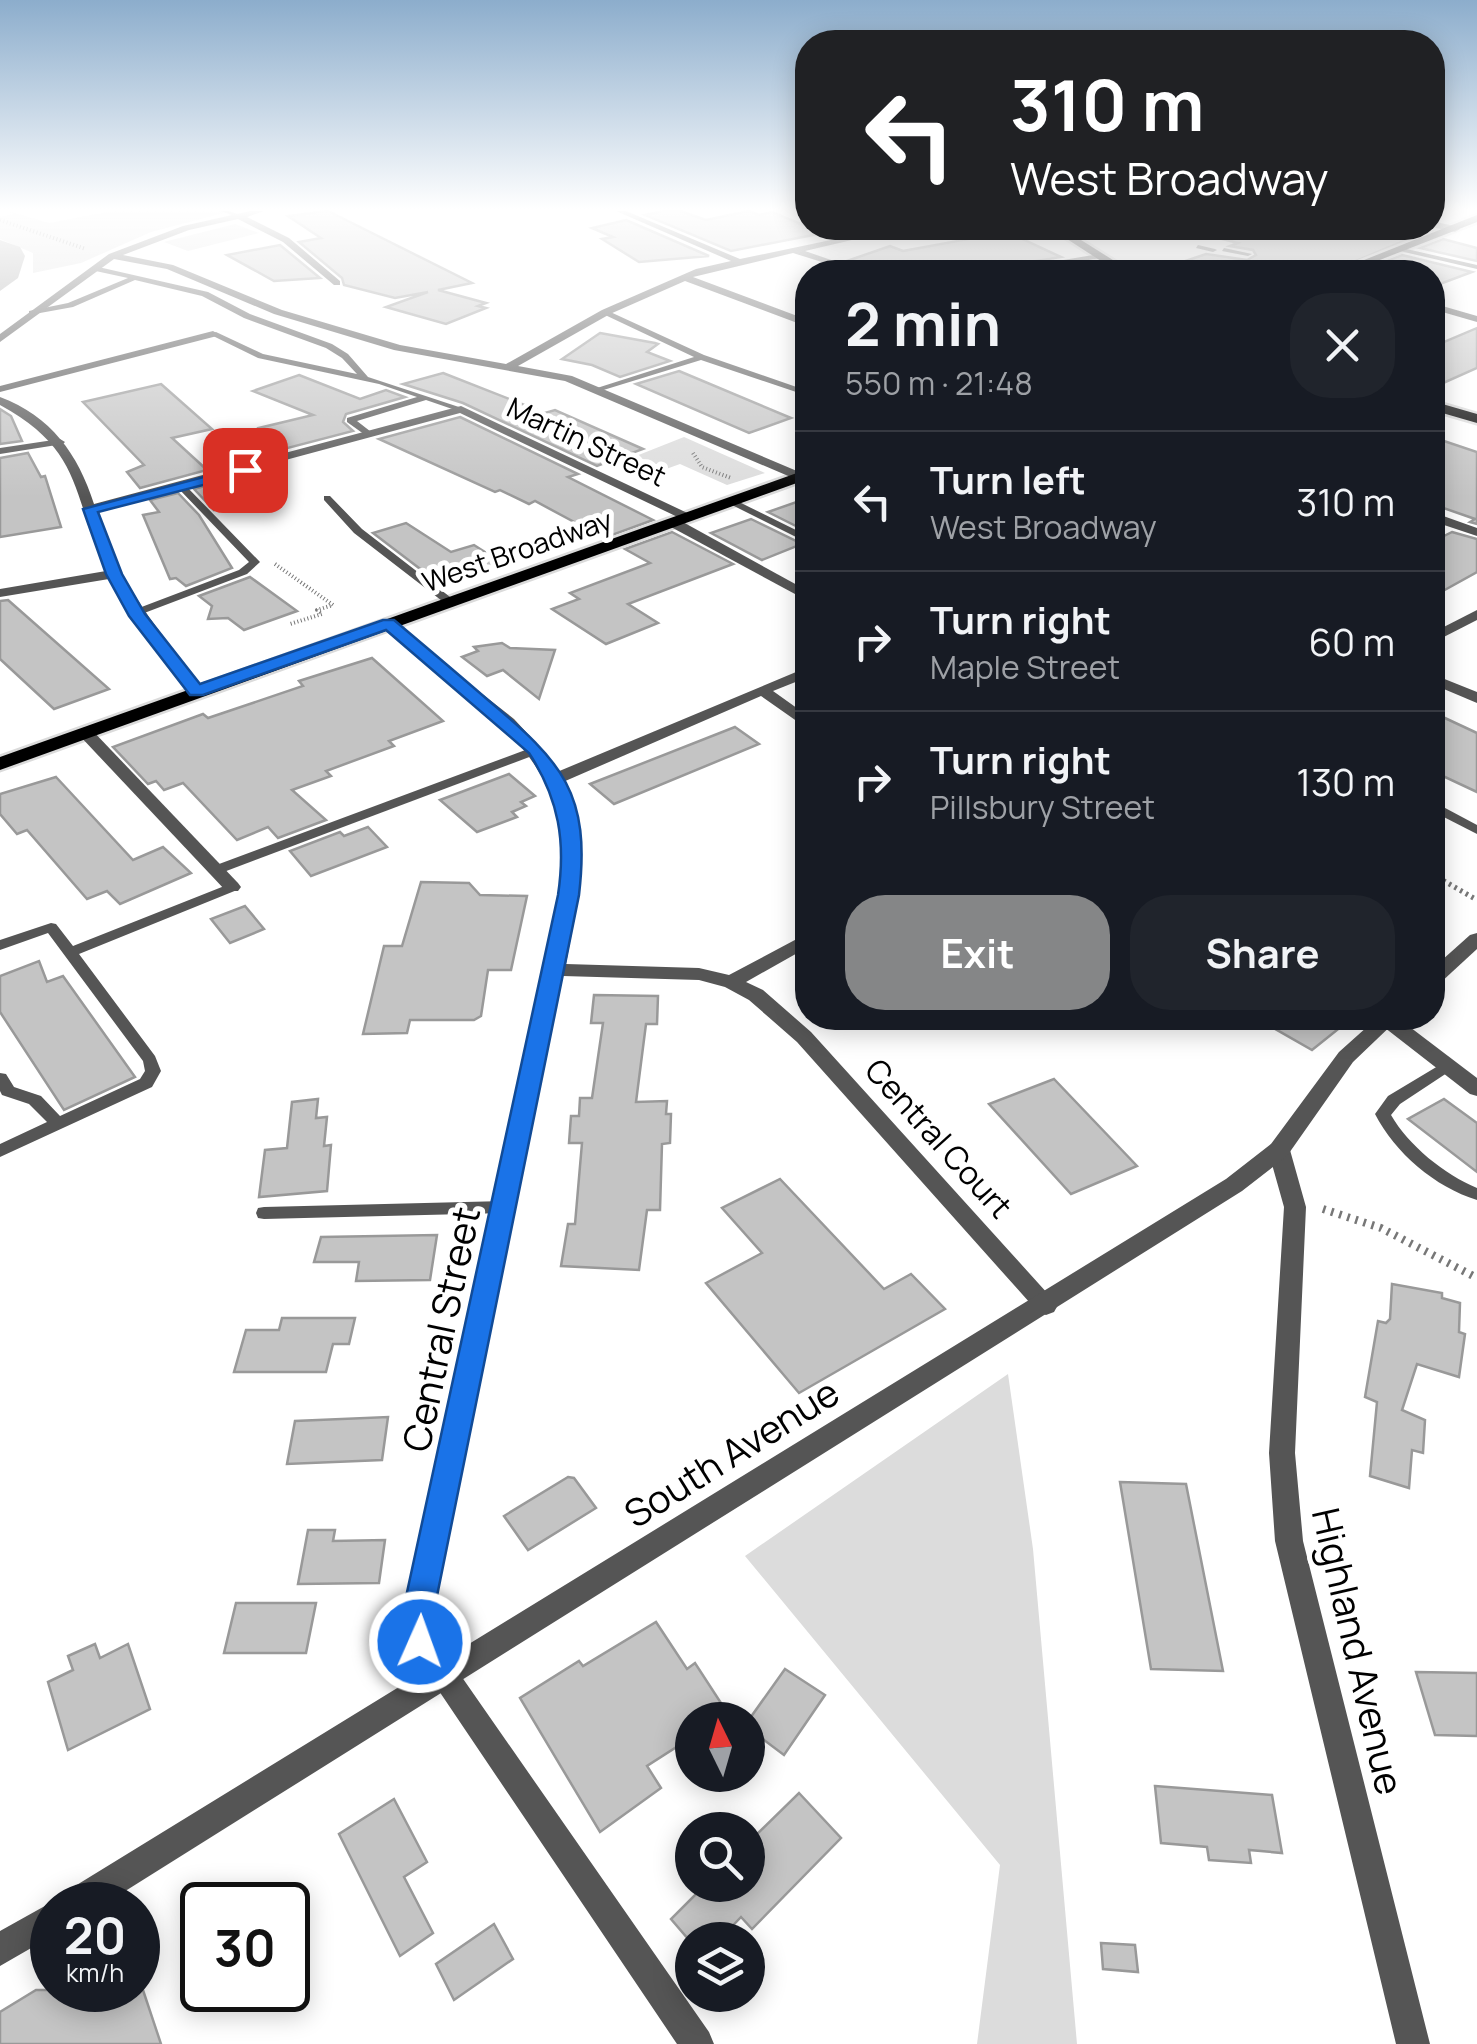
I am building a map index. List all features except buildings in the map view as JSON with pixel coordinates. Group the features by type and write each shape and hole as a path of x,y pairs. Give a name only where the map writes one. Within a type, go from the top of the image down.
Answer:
{"main road":[{"path":"1445,409 1477,419"},
{"name":"West Broadway","path":"0,764 795,480"}],"street":[{"path":"0,339 42,306"},
{"path":"264,306 398,348 467,363 552,374 600,390 795,473"},
{"path":"510,366 619,306"},
{"path":"762,306 795,319"},
{"path":"1445,309 1477,318"},
{"path":"0,389 214,334"},
{"path":"0,400 38,419 60,442 75,468 114,574 135,612 196,692"},
{"path":"90,509 461,409"},
{"name":"Martin Street","path":"461,409 684,521 795,590"},
{"path":"1445,521 1477,532"},
{"path":"0,593 114,574"},
{"path":"1445,632 1477,614"},
{"name":"Central Street","path":"388,624 536,750 555,779 570,820 573,860 555,970 417,1620 420,1642 697,2044"},
{"path":"555,779 795,676"},
{"path":"1445,684 1477,698"},
{"path":"762,690 795,714"},
{"path":"85,732 232,887"},
{"path":"1445,968 1477,939"},
{"path":"731,982 795,946"},
{"name":"Central Court","path":"555,970 669,971 731,982 756,995 795,1029"},
{"name":"Central Court","path":"796,1030 1046,1305"},
{"name":"South Avenue","path":"110,1882 1234,1185 1279,1150 1346,1057 1375,1030"},
{"path":"1403,1030 1477,1090"},
{"name":"Highland Avenue","path":"1279,1150 1295,1207 1282,1453 1288,1541 1414,2044"},
{"path":"0,1950 30,1932"}],"lane":[{"path":"32,314 68,306"},
{"path":"229,306 329,346 345,356 364,378"},
{"path":"606,312 701,358 795,390"},
{"path":"214,334 262,356 364,378 461,409"},
{"path":"586,385 690,351"},
{"path":"600,390 701,358"},
{"path":"372,435 350,420 426,397"},
{"path":"0,451 60,442"},
{"path":"135,612 243,572 255,562 182,487"},
{"path":"328,498 358,531 450,602"},
{"path":"733,502 795,533"},
{"path":"216,870 536,750"},
{"path":"1445,812 1477,830"},
{"path":"71,952 232,887"},
{"path":"0,946 51,927 150,1060 153,1071 146,1083 0,1151"},
{"path":"1448,1065 1394,1100 1383,1114 1398,1138 1445,1177 1477,1194"},
{"path":"0,1078 8,1091 35,1100 58,1124"},
{"path":"264,1212 504,1207"}],"path":[{"path":"702,467 740,482"},
{"path":"280,564 333,605 318,610 322,614 290,624"},
{"path":"1445,882 1477,900"},
{"path":"1323,1209 1381,1228 1477,1278"}],"shaded area":[{"path":"684,437 765,473 727,485 680,464 666,469 636,456"},
{"path":"1008,1374 1033,1549 1077,2044 977,2044 1000,1865 745,1556"}],"route":[{"path":"245,470 90,509 114,574 137,616 196,692 388,624 536,750 555,779 570,820 573,860 569,895 421,1596 417,1620 420,1642"}]}
